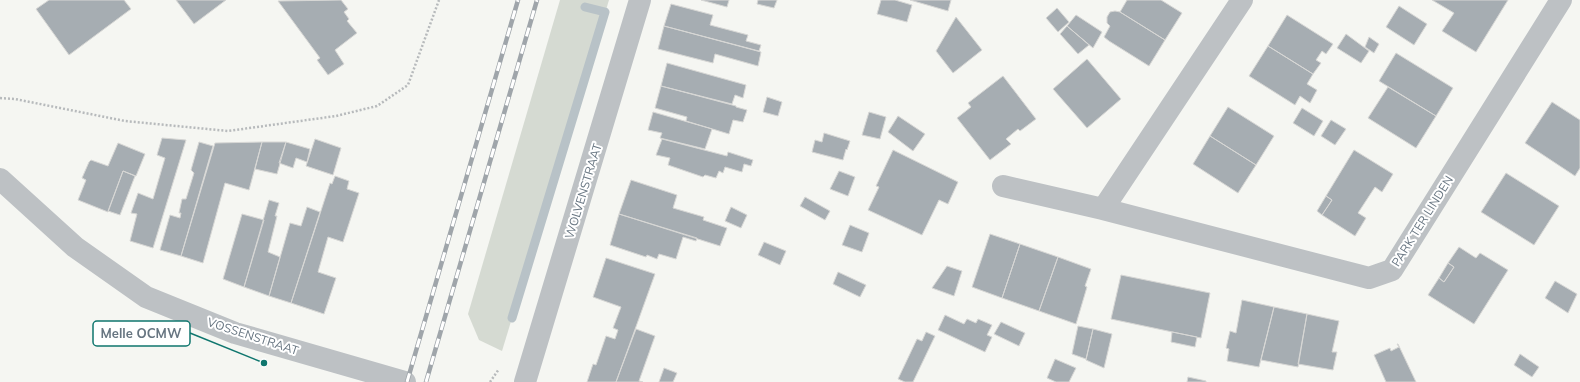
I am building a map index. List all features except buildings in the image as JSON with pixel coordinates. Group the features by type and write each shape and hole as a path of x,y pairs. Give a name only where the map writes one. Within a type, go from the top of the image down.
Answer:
{"street":[{"name":"WOLVENSTRAAT","path":"525,382 640,0"},
{"path":"1103,209 1242,0"},
{"name":"PARK TER LINDEN","path":"1003,186 1103,209 1369,278 1392,270 1561,0"},
{"name":"VOSSENSTRAAT","path":"0,179 75,247 146,297 235,333 405,382"}],"path":[{"path":"0,98 15,99 125,121 228,131 336,116 377,106 408,85 438,0"}],"shaded area":[{"path":"560,0 609,0 502,351 479,340 468,314"}],"waterway":[{"path":"512,318 605,12 585,7"}],"railway":[{"path":"407,382 518,0"},
{"path":"426,382 537,0"}],"place":[{"name":"Melle OCMW","path":"264,363"}]}
